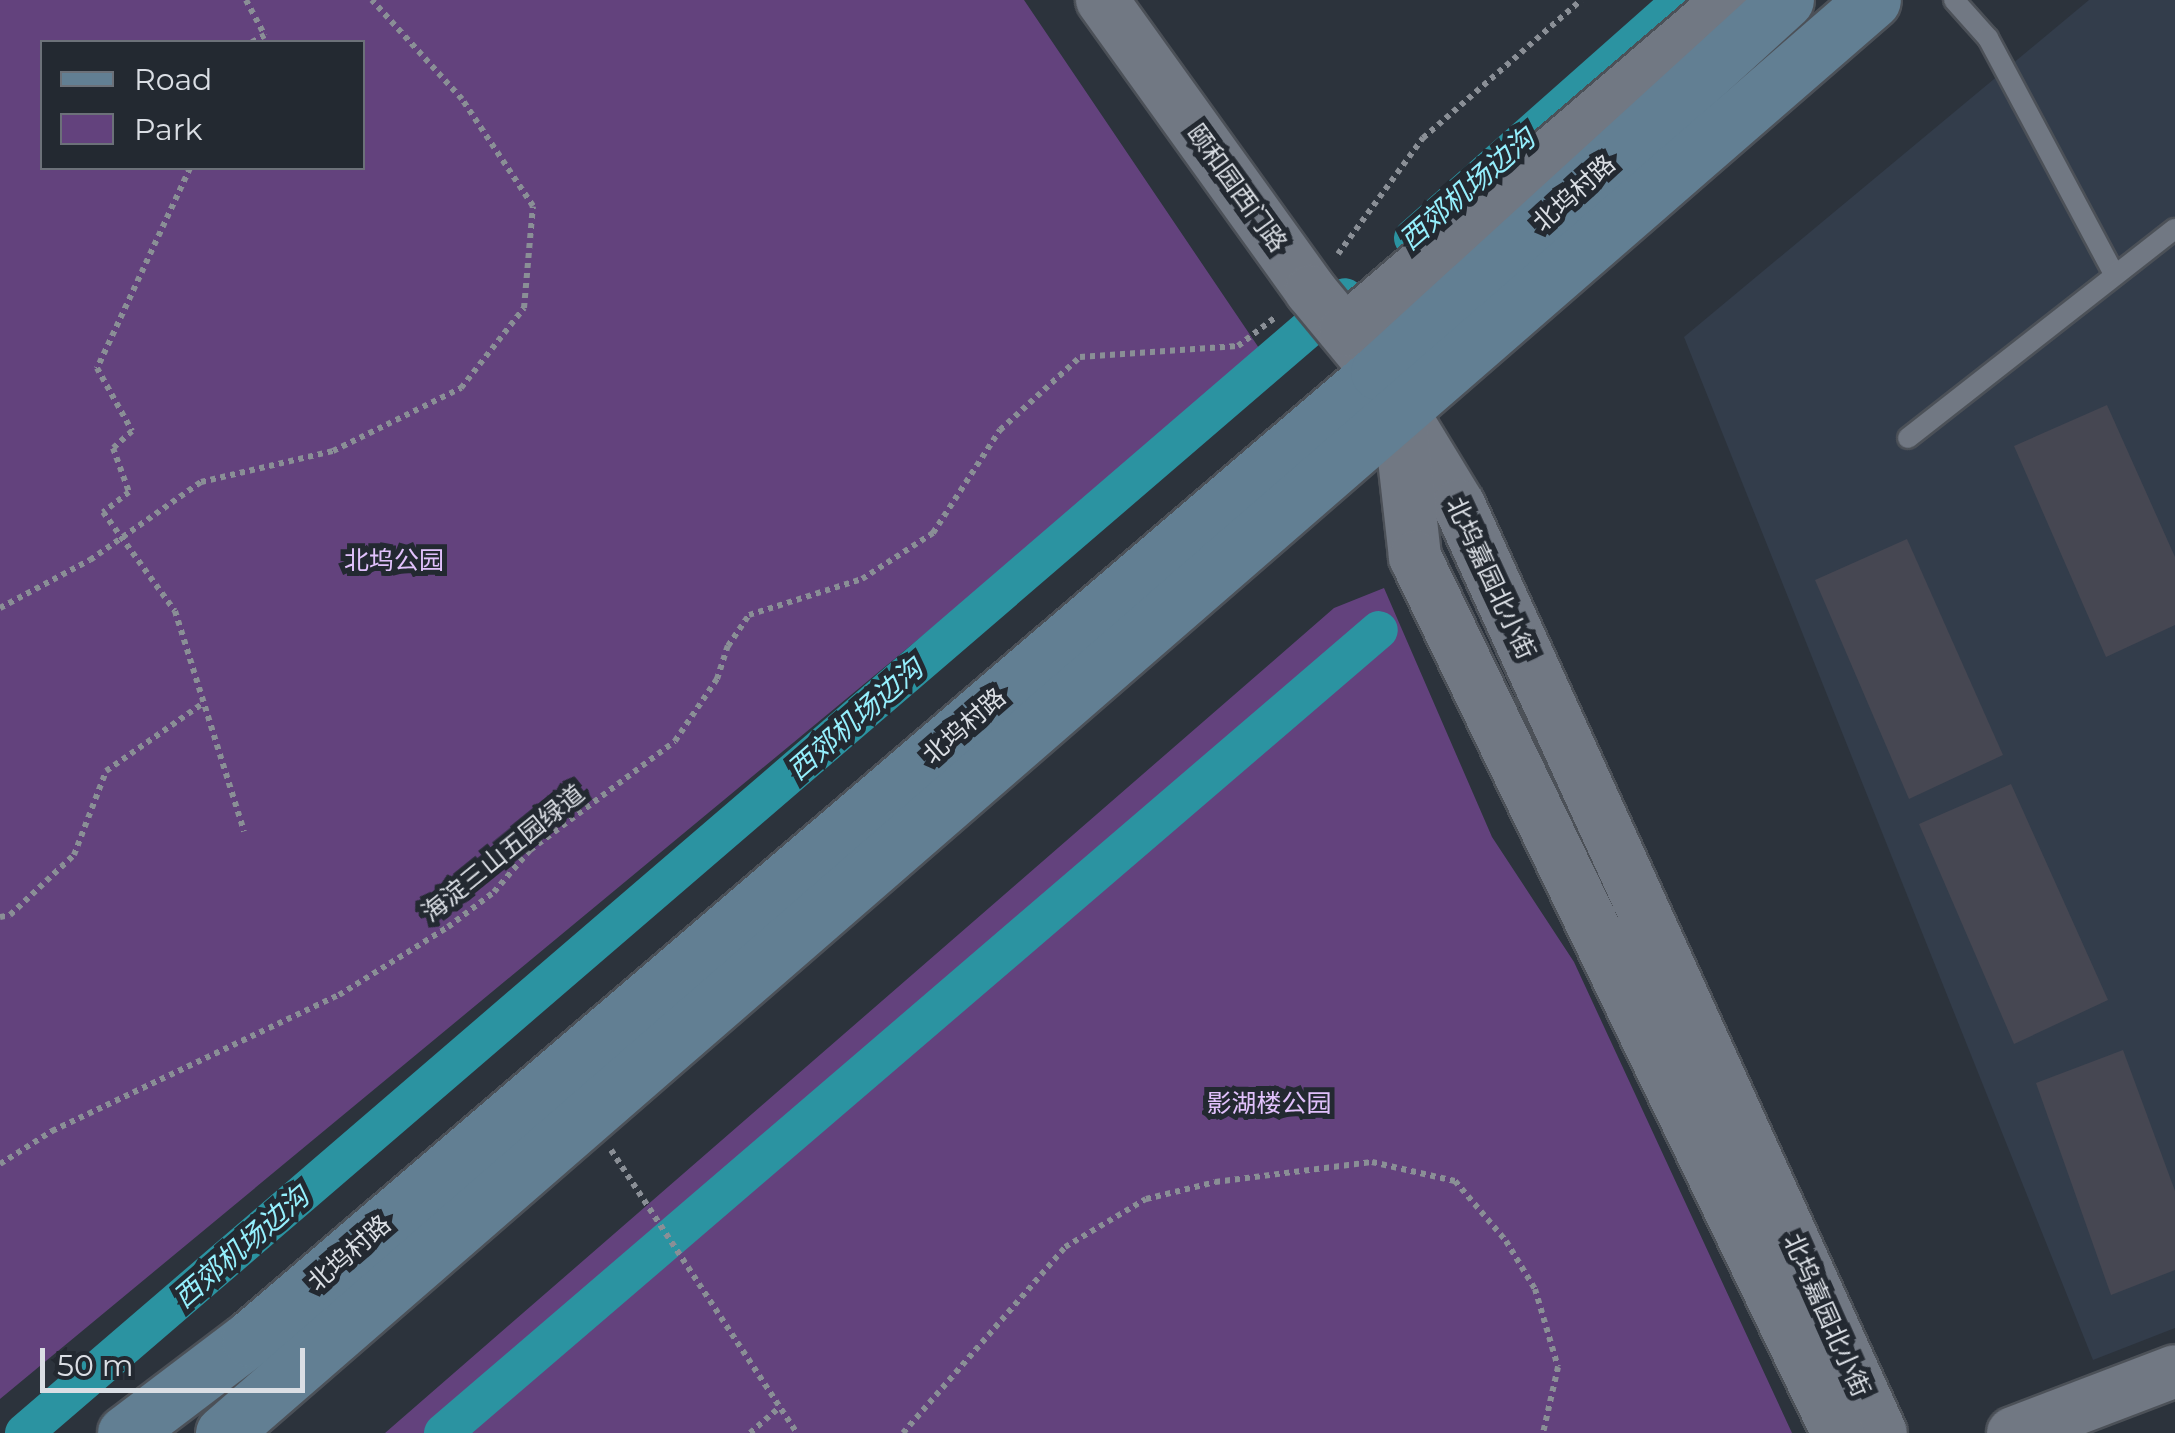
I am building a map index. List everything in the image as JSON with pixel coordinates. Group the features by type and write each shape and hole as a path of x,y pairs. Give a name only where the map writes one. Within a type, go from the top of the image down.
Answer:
{"main road":[{"name":"北坞村路","path":"222,1433 591,1119 1374,373 1786,0"},
{"name":"北坞村路","path":"124,1433 248,1339 1374,373 1873,0"}],"street":[{"name":"颐和园西门路","path":"1102,0 1374,373"},
{"name":"北坞村路","path":"1374,373 1730,0"},
{"name":"北坞嘉园北小街","path":"1374,373 1415,557 1838,1433"},
{"name":"北坞嘉园北小街","path":"1374,373 1459,505 1881,1433"},
{"path":"2013,1433 2175,1371"}],"lane":[{"path":"1954,0 1988,38 2112,272"},
{"path":"1908,438 2112,272 2175,229"}],"path":[{"path":"246,0 265,35 256,40"},
{"path":"0,608 118,540 201,482 333,451 461,388 524,308 533,206 462,99 372,0"},
{"name":"海淀三山五园绿道","path":"0,1164 52,1131 339,995 448,928 494,892 530,850 675,741 717,679 728,646 749,615 862,579 934,533 1009,419 1080,357 1238,346 1311,291 1422,138 1581,0"},
{"path":"189,170 97,368 132,431 113,448 129,492 103,512 118,540 175,611 244,831"},
{"path":"0,916 10,915 74,855 106,771 202,704"},
{"path":"591,1119 798,1433"},
{"path":"904,1433 1065,1246 1146,1199 1215,1182 1372,1162 1455,1181 1506,1241 1535,1289 1558,1367 1543,1433"},
{"path":"750,1433 780,1407"}],"shaded area":[{"path":"2089,0 2175,0 2175,1328 2093,1360 1684,337"}],"green space":[{"name":"北坞公园","path":"0,0 1024,0 1263,354 0,1399"},
{"name":"影湖楼公园","path":"1384,588 1492,837 1574,962 1792,1433 385,1433 1334,608"}],"building":[{"path":"2107,405 2175,557 2175,625 2106,657 2014,446"},
{"path":"1907,539 2003,755 1909,799 1815,580"},
{"path":"2011,784 2108,1000 2014,1044 1919,824"},
{"path":"2123,1050 2175,1191 2175,1270 2111,1295 2036,1083"}],"waterway":[{"name":"西郊机场边沟","path":"1413,238 1682,0"},
{"name":"西郊机场边沟","path":"24,1433 1345,297"},
{"path":"443,1433 1379,630"}]}
